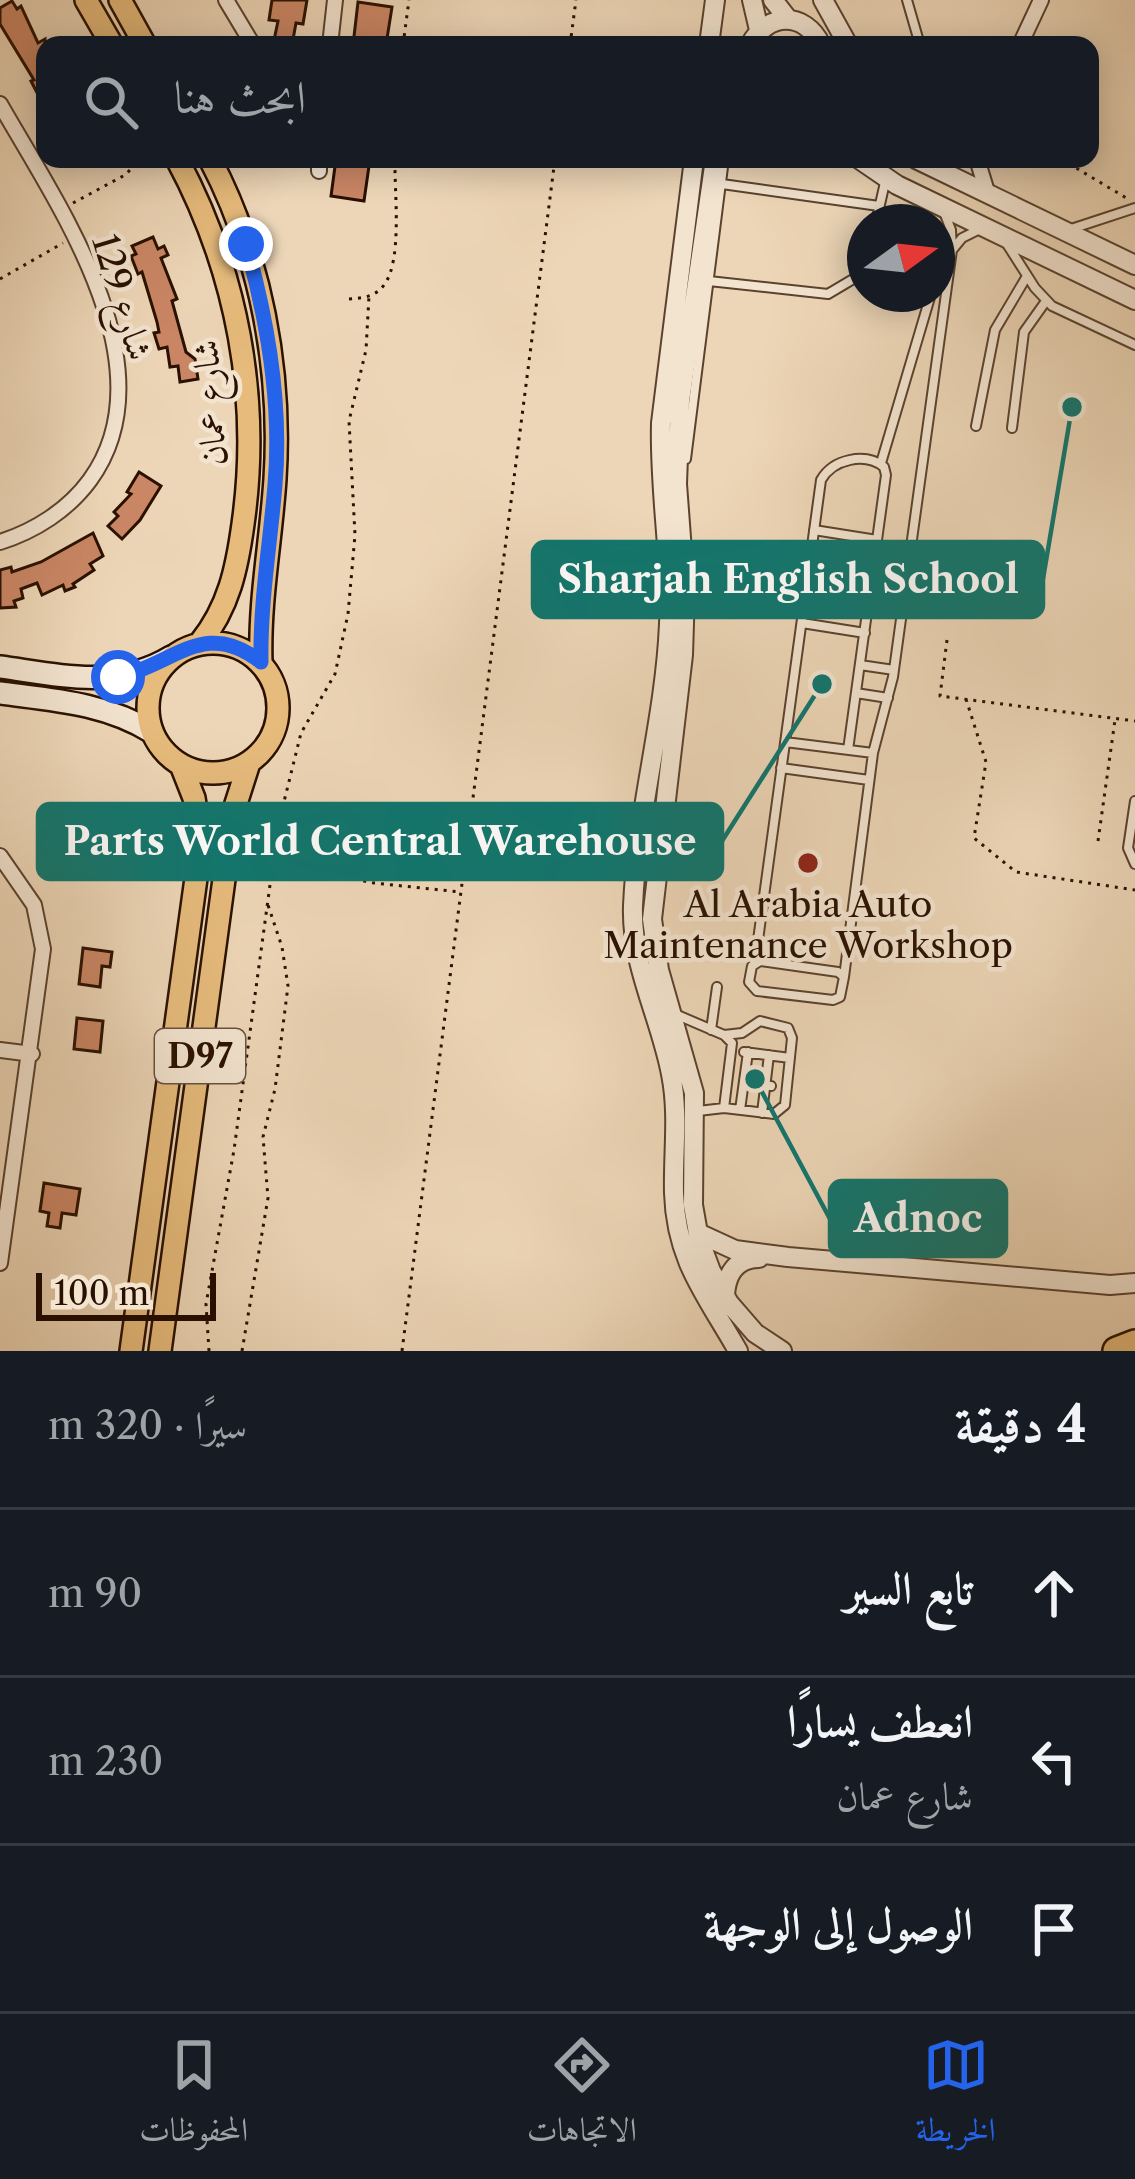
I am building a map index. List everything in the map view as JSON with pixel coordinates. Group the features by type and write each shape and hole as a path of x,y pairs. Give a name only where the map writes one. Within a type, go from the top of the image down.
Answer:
{"highway":[{"path":"1118,1351 1135,1344"}],"main road":[{"path":"86,0 107,36"},
{"path":"120,0 140,36"},
{"name":"شارع عمان","path":"181,168 227,283 248,402 248,490 237,565 220,615 200,643"},
{"name":"شارع عمان","path":"214,168 254,272 274,390 275,484 261,592 261,662"},
{"path":"0,667 104,679 132,674 200,643 233,645 261,662 279,707 271,739 249,763 222,773 181,765 159,745 148,716 152,684 171,657"},
{"path":"0,693 89,705 152,732"},
{"name":"D97","path":"160,1351 232,813 249,763"},
{"name":"D97","path":"131,1351 201,842 194,798 181,765"}],"street":[{"path":"226,0 248,36"},
{"path":"330,36 335,0"},
{"path":"710,36 715,0"},
{"path":"752,0 755,36"},
{"path":"773,0 788,19"},
{"path":"824,0 843,36"},
{"path":"1024,36 1041,0"},
{"path":"757,36 777,20 788,19 810,28 815,36"},
{"name":"شارع 129","path":"0,104 36,167"},
{"name":"شارع 129","path":"0,542 45,522 73,500 99,466 116,422 119,391 112,339 95,282 37,168"},
{"path":"695,168 662,423 661,481 669,572 667,650 633,916 640,973 673,1080 677,1120 674,1192 680,1238 698,1287 738,1351"},
{"path":"714,168 680,400 678,502 684,637 652,919 659,970 691,1074 696,1112 693,1205 698,1233 725,1296 755,1333 782,1351"},
{"path":"872,168 936,204"},
{"path":"937,168 1135,265"},
{"path":"980,168 988,195"},
{"path":"955,214 1135,300"},
{"path":"0,856 34,905 43,964 0,1263"},
{"path":"0,1050 32,1054"},
{"path":"698,1233 735,1250 788,1257 1110,1285 1135,1283"},
{"path":"725,1296 728,1276 742,1261 788,1257"}],"lane":[{"path":"907,0 917,36"},
{"path":"678,502 723,168"},
{"path":"880,204 886,178"},
{"path":"722,184 865,204"},
{"path":"1064,232 1135,206"},
{"path":"955,247 969,233 994,233 1046,301 1135,345"},
{"path":"976,426 995,330 1027,276"},
{"path":"710,281 828,294 847,283"},
{"path":"1012,428 1024,332 1046,301"},
{"path":"848,750 886,476 881,463 925,312"},
{"path":"881,463 845,461 828,469 821,480 749,982 757,991 837,1000 844,977 873,753 894,670 938,312"},
{"path":"814,530 878,540"},
{"path":"802,623 865,633"},
{"path":"860,664 894,670"},
{"path":"856,693 887,698"},
{"path":"785,742 873,753"},
{"path":"782,768 869,780"},
{"path":"1135,802 1128,848 1135,864"},
{"path":"755,962 836,971 844,977"},
{"path":"711,1030 717,987"},
{"path":"672,1013 724,1035 742,1033 760,1022 781,1024 791,1034 782,1111 724,1108 696,1112"},
{"path":"724,1035 734,1050 724,1108"},
{"path":"734,1050 790,1058"},
{"path":"740,1110 748,1052"},
{"path":"762,1113 770,1055"}],"path":[{"path":"404,36 409,0"},
{"path":"571,36 576,0"},
{"path":"61,210 132,168"},
{"path":"349,299 369,296 386,284 391,269 395,168"},
{"path":"402,1351 554,168"},
{"path":"1075,168 1135,206"},
{"path":"0,279 75,236"},
{"path":"209,1351 206,1304 234,1150 273,862 301,733 335,674 344,638 355,536 349,421 366,350 369,296"},
{"path":"946,640 940,696 1135,721"},
{"path":"966,699 986,761 974,838 1016,872 1135,890"},
{"path":"1098,841 1115,718"},
{"path":"273,862 374,883 460,892"},
{"path":"242,1351 268,1198 263,1137 275,1089 288,986 282,947 267,903"}],"building":[{"path":"272,0 307,0 303,24 296,23 294,36 275,36 278,21 269,20"},
{"path":"12,1 17,9 21,6 36,39 36,91 0,24 0,8"},
{"path":"358,2 392,7 387,36 354,36"},
{"path":"335,168 369,168 364,201 331,196"},
{"path":"153,237 158,249 164,246 168,255 161,258 198,379 180,382 178,366 170,367 167,347 159,349 154,333 159,332 157,322 142,272 138,274 131,256 136,254 132,246"},
{"path":"139,472 161,486 122,539 108,526 131,494 127,492"},
{"path":"93,533 103,556 90,564 94,570 75,587 65,591 63,585 42,595 37,583 21,589 23,598 14,601 16,607 0,608 0,570 11,567 12,572 41,562"},
{"path":"83,948 112,952 110,967 102,966 100,987 79,984"},
{"path":"77,1018 103,1021 100,1052 74,1049"},
{"path":"44,1183 80,1189 76,1215 62,1213 60,1228 47,1226 49,1213 40,1211"}],"place":[{"name":"Sharjah English School","path":"1072,407"},
{"name":"Parts World Central Warehouse","path":"822,684"},
{"name":"Al Arabia Auto Maintenance Workshop","path":"808,863"},
{"name":"Adnoc","path":"755,1079"}],"route":[{"path":"118,677 147,669 200,643 233,645 261,662 260,610 275,484 276,422 267,330 246,244"}]}
